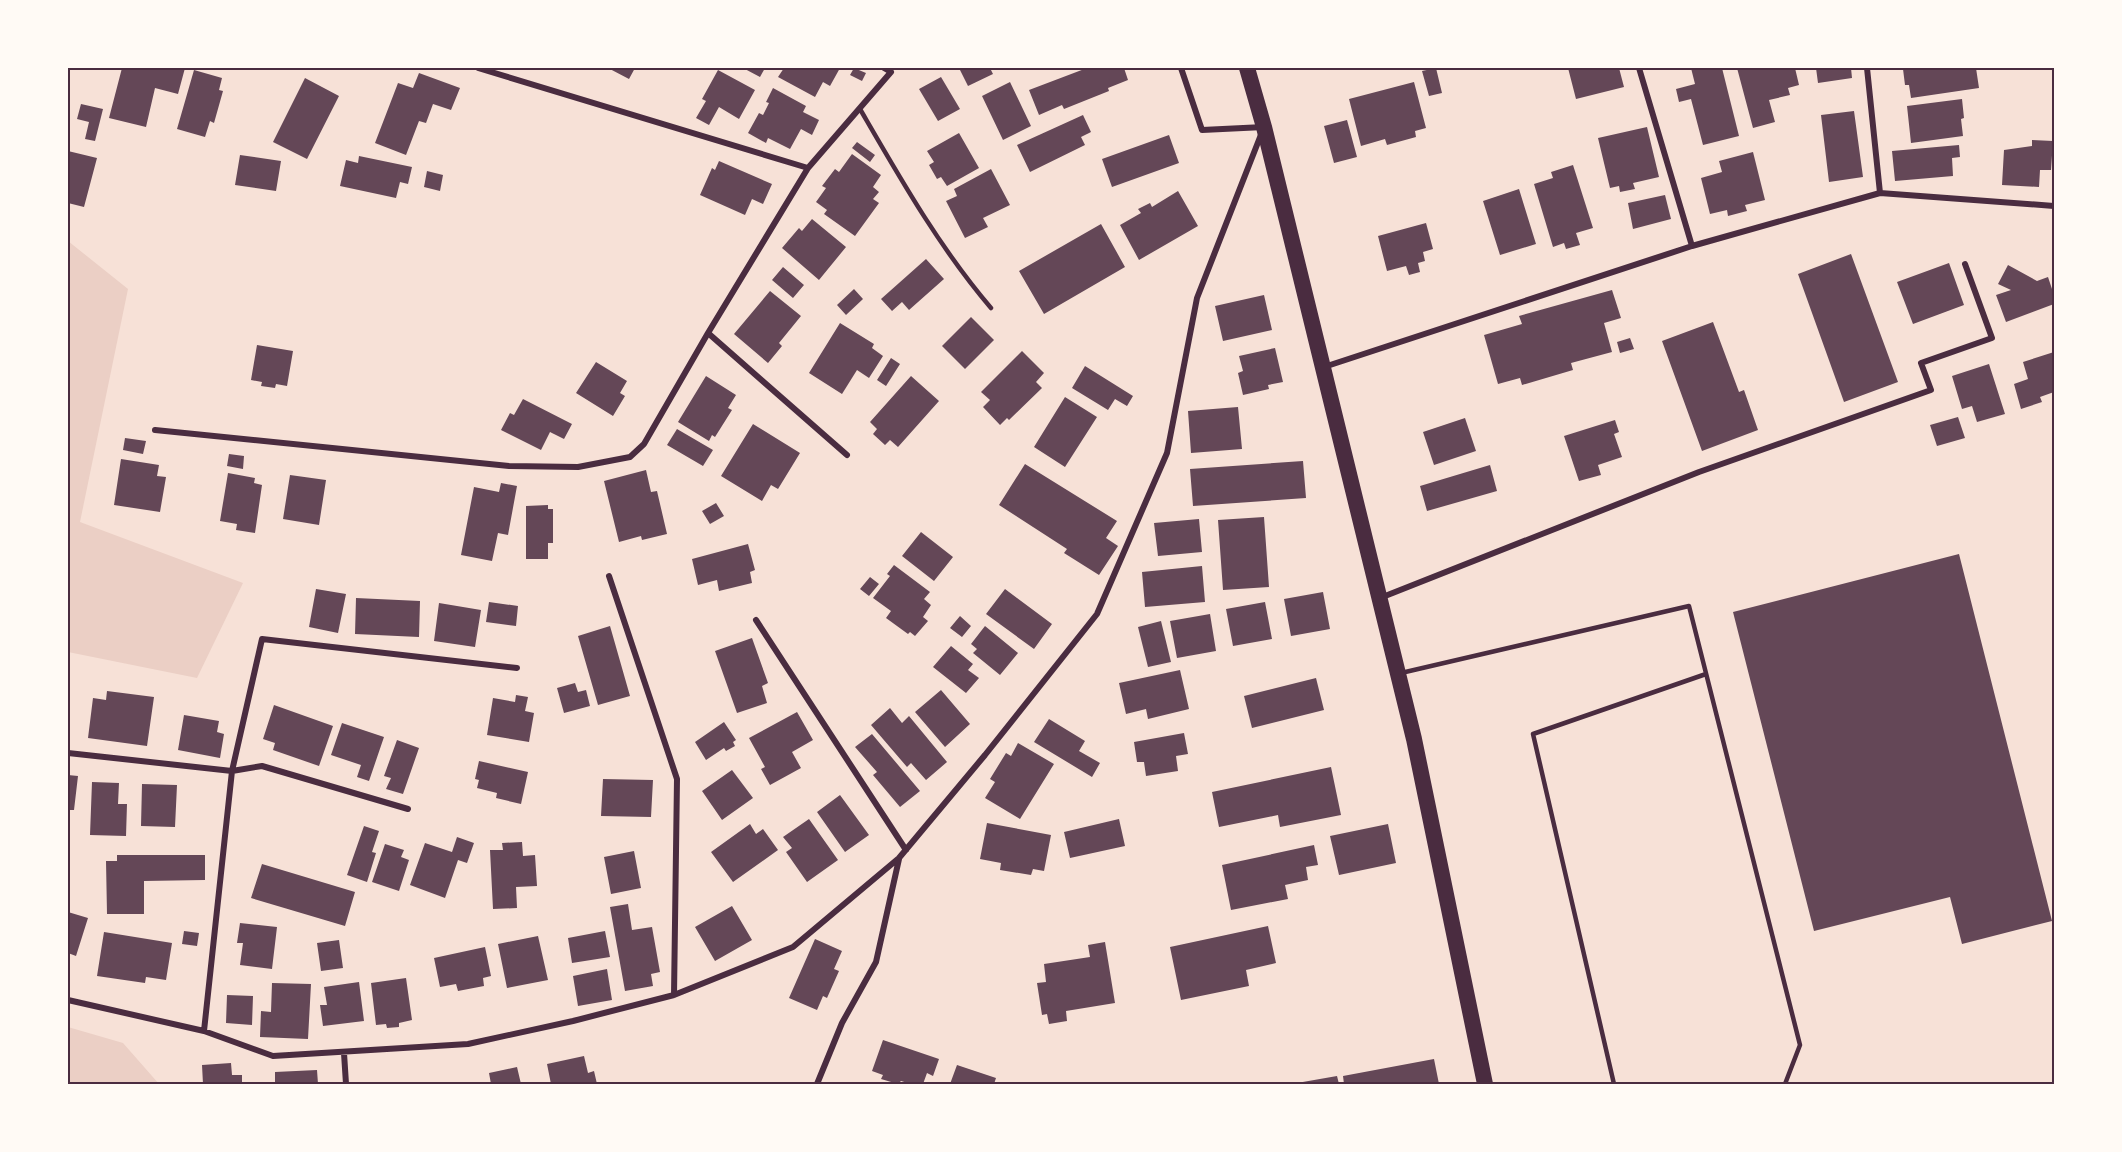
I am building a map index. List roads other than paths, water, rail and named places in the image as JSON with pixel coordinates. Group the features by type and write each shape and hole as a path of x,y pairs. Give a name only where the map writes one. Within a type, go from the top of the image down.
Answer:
{"highway":[{"path":"1247,68 1264,127 1399,673 1485,1084"}],"street":[{"path":"478,68 808,168"},
{"path":"884,68 891,72"},
{"path":"155,430 509,466 578,467 630,457 644,444 808,168 891,72 897,68"},
{"path":"68,1000 204,1031 273,1056 468,1044 573,1021 674,995 793,947 899,858 985,755 1097,614 1167,453 1197,298 1264,127 1202,130 1181,68"},
{"path":"1639,68 1692,246"},
{"path":"1867,68 1880,193"},
{"path":"1323,367 1692,246 1880,193 2055,206"},
{"path":"1380,598 1699,472 1931,390 1921,363 1992,338 1965,264"},
{"path":"708,333 847,455"},
{"path":"609,576 677,779 674,995"},
{"path":"756,620 906,850"},
{"path":"204,1031 232,771 262,639 517,668"},
{"path":"68,753 232,771 262,766 408,809"},
{"path":"817,1084 842,1023 876,962 899,858"},
{"path":"344,1053 346,1084"}],"lane":[{"path":"860,109 914,202 962,274 991,308"},
{"path":"1399,673 1689,606 1800,1045 1785,1084"},
{"path":"1614,1084 1533,734 1706,674"}]}
